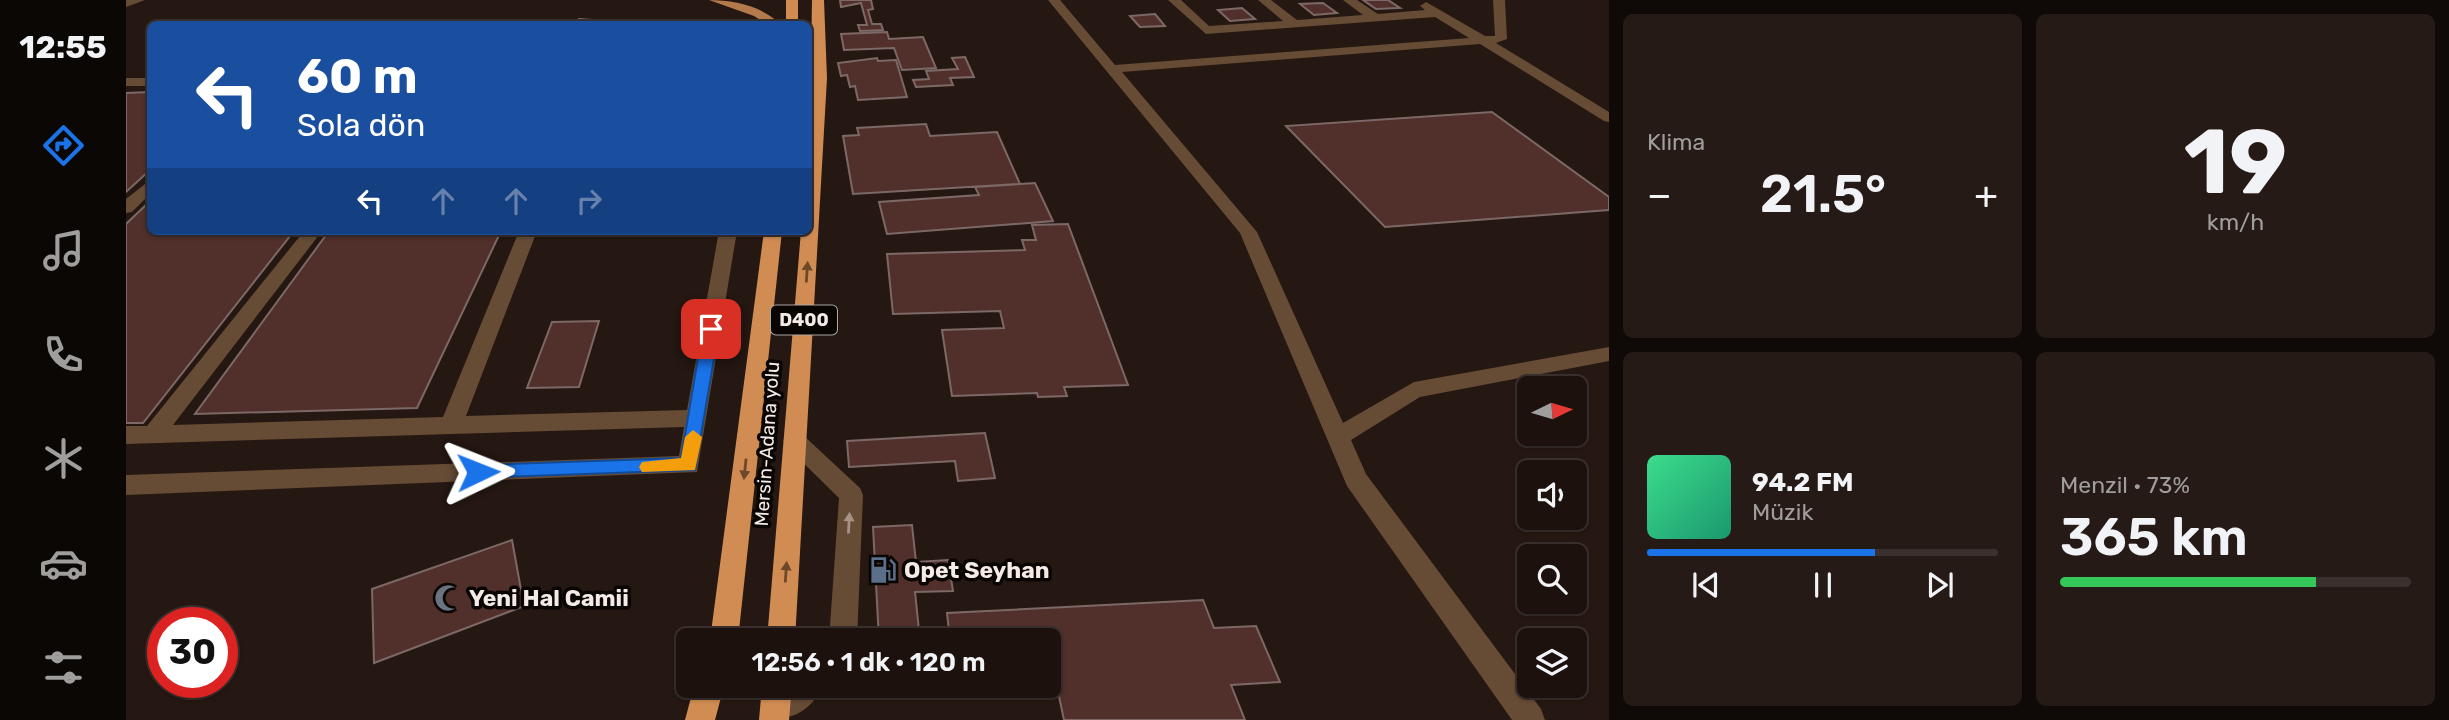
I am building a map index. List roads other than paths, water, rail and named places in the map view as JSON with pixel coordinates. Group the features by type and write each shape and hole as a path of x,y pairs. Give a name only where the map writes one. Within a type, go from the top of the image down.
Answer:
{"highway":[{"path":"792,0 792,21"},
{"name":"Mersin-Adana yolu","path":"812,194 820,78 818,0"},
{"name":"Mersin-Adana yolu","path":"724,628 730,601 772,235"},
{"name":"Mersin-Adana yolu","path":"781,628 809,235"},
{"path":"700,720 706,698"},
{"path":"713,720 716,698"}],"main road":[{"path":"715,0 758,19"}],"street":[{"path":"126,3 139,0"},
{"path":"1054,0 1248,232 1356,479 1530,720"},
{"path":"1174,0 1206,30 1437,13"},
{"path":"1264,0 1294,23"},
{"path":"1349,0 1375,17"},
{"path":"1415,0 1609,118"},
{"path":"1111,69 1501,39 1499,0"},
{"path":"126,82 147,82"},
{"path":"126,208 147,188"},
{"path":"153,435 310,235"},
{"path":"451,426 526,235"},
{"path":"126,485 689,465 728,235"},
{"path":"1338,438 1414,390 1609,354"},
{"path":"126,435 696,418"},
{"path":"795,441 851,495 844,628"}],"place":[{"name":"Opet Seyhan","path":"883,570"},
{"name":"Yeni Hal Camii","path":"448,598"}]}
